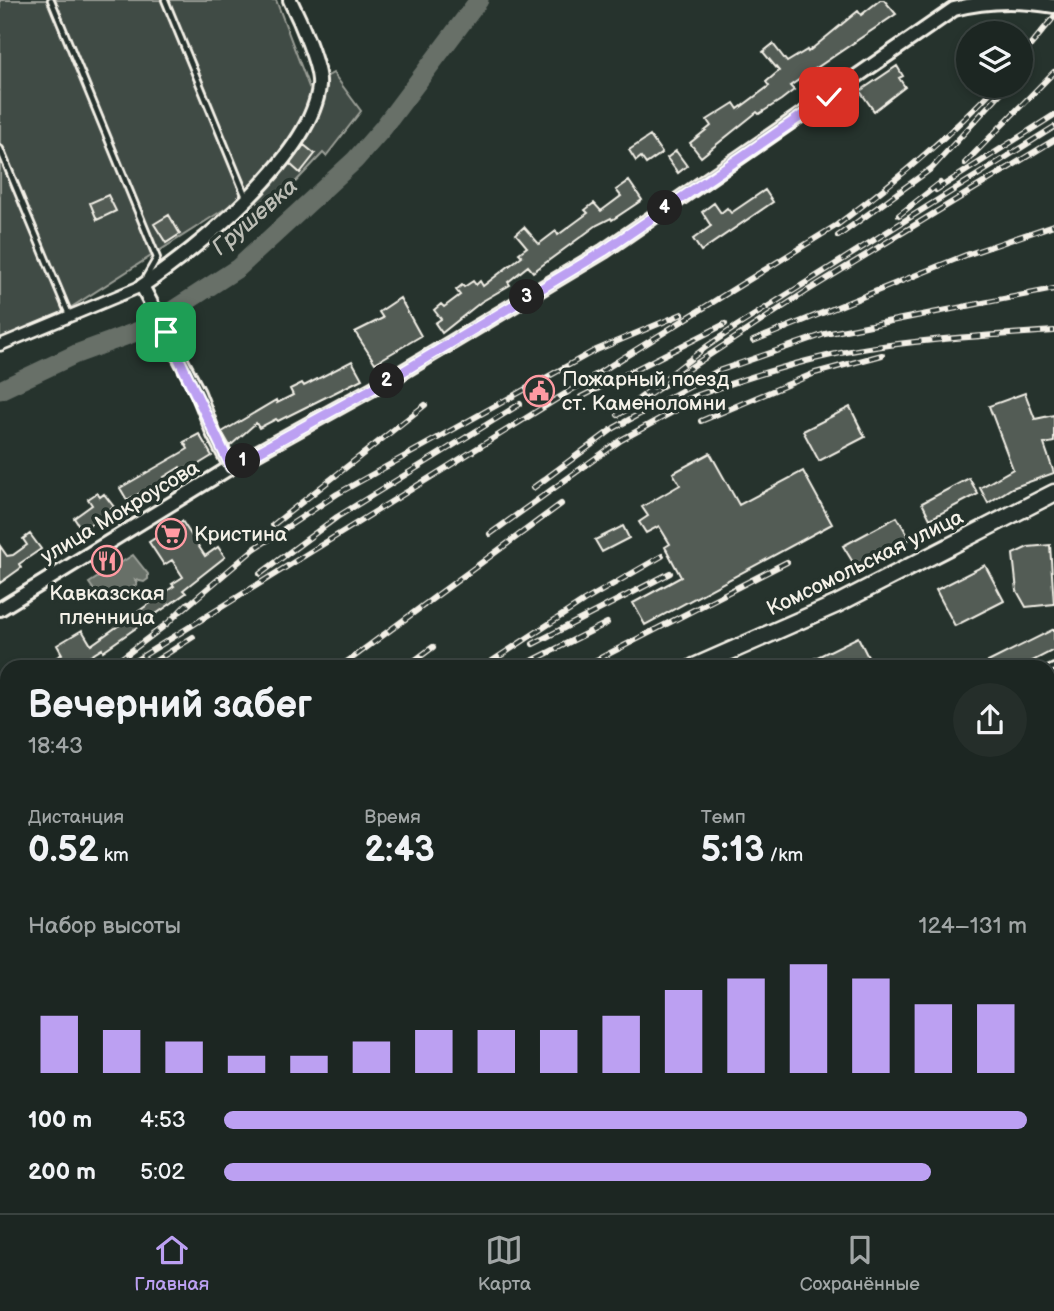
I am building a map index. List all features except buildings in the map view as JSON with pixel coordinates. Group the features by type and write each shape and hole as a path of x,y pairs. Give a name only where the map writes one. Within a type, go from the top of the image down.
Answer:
{"main road":[{"name":"Комсомольская улица","path":"723,660 1053,498"}],"street":[{"path":"0,345 71,318 142,286 209,237 283,158 314,114 319,83 302,26 290,0"},
{"name":"улица Мокроусова","path":"0,609 231,467 399,374 604,251 954,9 977,1 1003,0 1034,1 1054,6"},
{"path":"142,286 231,467"}],"lane":[{"path":"51,0 157,258 142,286"},
{"path":"165,0 246,198"},
{"path":"0,149 71,318"}],"shaded area":[{"path":"0,0 276,0 309,87 333,73 361,111 326,156 323,153 267,212 245,190 234,203 59,315 0,340"},
{"path":"133,555 148,574 148,579 144,582 135,580 137,584 116,601 100,599 89,583"}],"waterway":[{"name":"Грушевка","path":"0,390 76,354 144,329 238,268 355,160 383,128 479,0"}],"railway":[{"path":"1033,42 1054,17"},
{"path":"965,163 1054,72"},
{"path":"136,660 837,225 919,159 984,98"},
{"path":"838,236 932,168 996,98"},
{"path":"936,190 1054,115"},
{"path":"1054,127 737,326 618,415 807,291 1054,140"},
{"path":"899,215 940,183"},
{"path":"753,341 966,255 1054,225"},
{"path":"533,488 614,428 718,371 825,334 1054,289"},
{"path":"181,611 254,549 337,494 594,351 682,314"},
{"path":"581,397 725,324"},
{"path":"661,409 755,376 851,351 927,341 1054,331"},
{"path":"701,421 815,373 882,355"},
{"path":"260,574 337,517 520,404"},
{"path":"273,525 425,405"},
{"path":"490,534 621,440 676,410"},
{"path":"349,660 561,504"},
{"path":"494,660 584,601 662,556"},
{"path":"597,660 787,562"},
{"path":"533,644 670,573"},
{"path":"119,660 168,623 188,603"},
{"path":"534,660 607,623"},
{"path":"157,660 193,637"},
{"path":"415,660 433,647"}],"place":[{"name":"Пожарный поезд ст. Каменоломни","path":"539,391"},
{"name":"Кристина","path":"171,534"},
{"name":"Кавказская пленница","path":"107,561"}],"route":[{"path":"166,332 198,393 214,435 231,467 399,374 604,251 829,97"}]}
